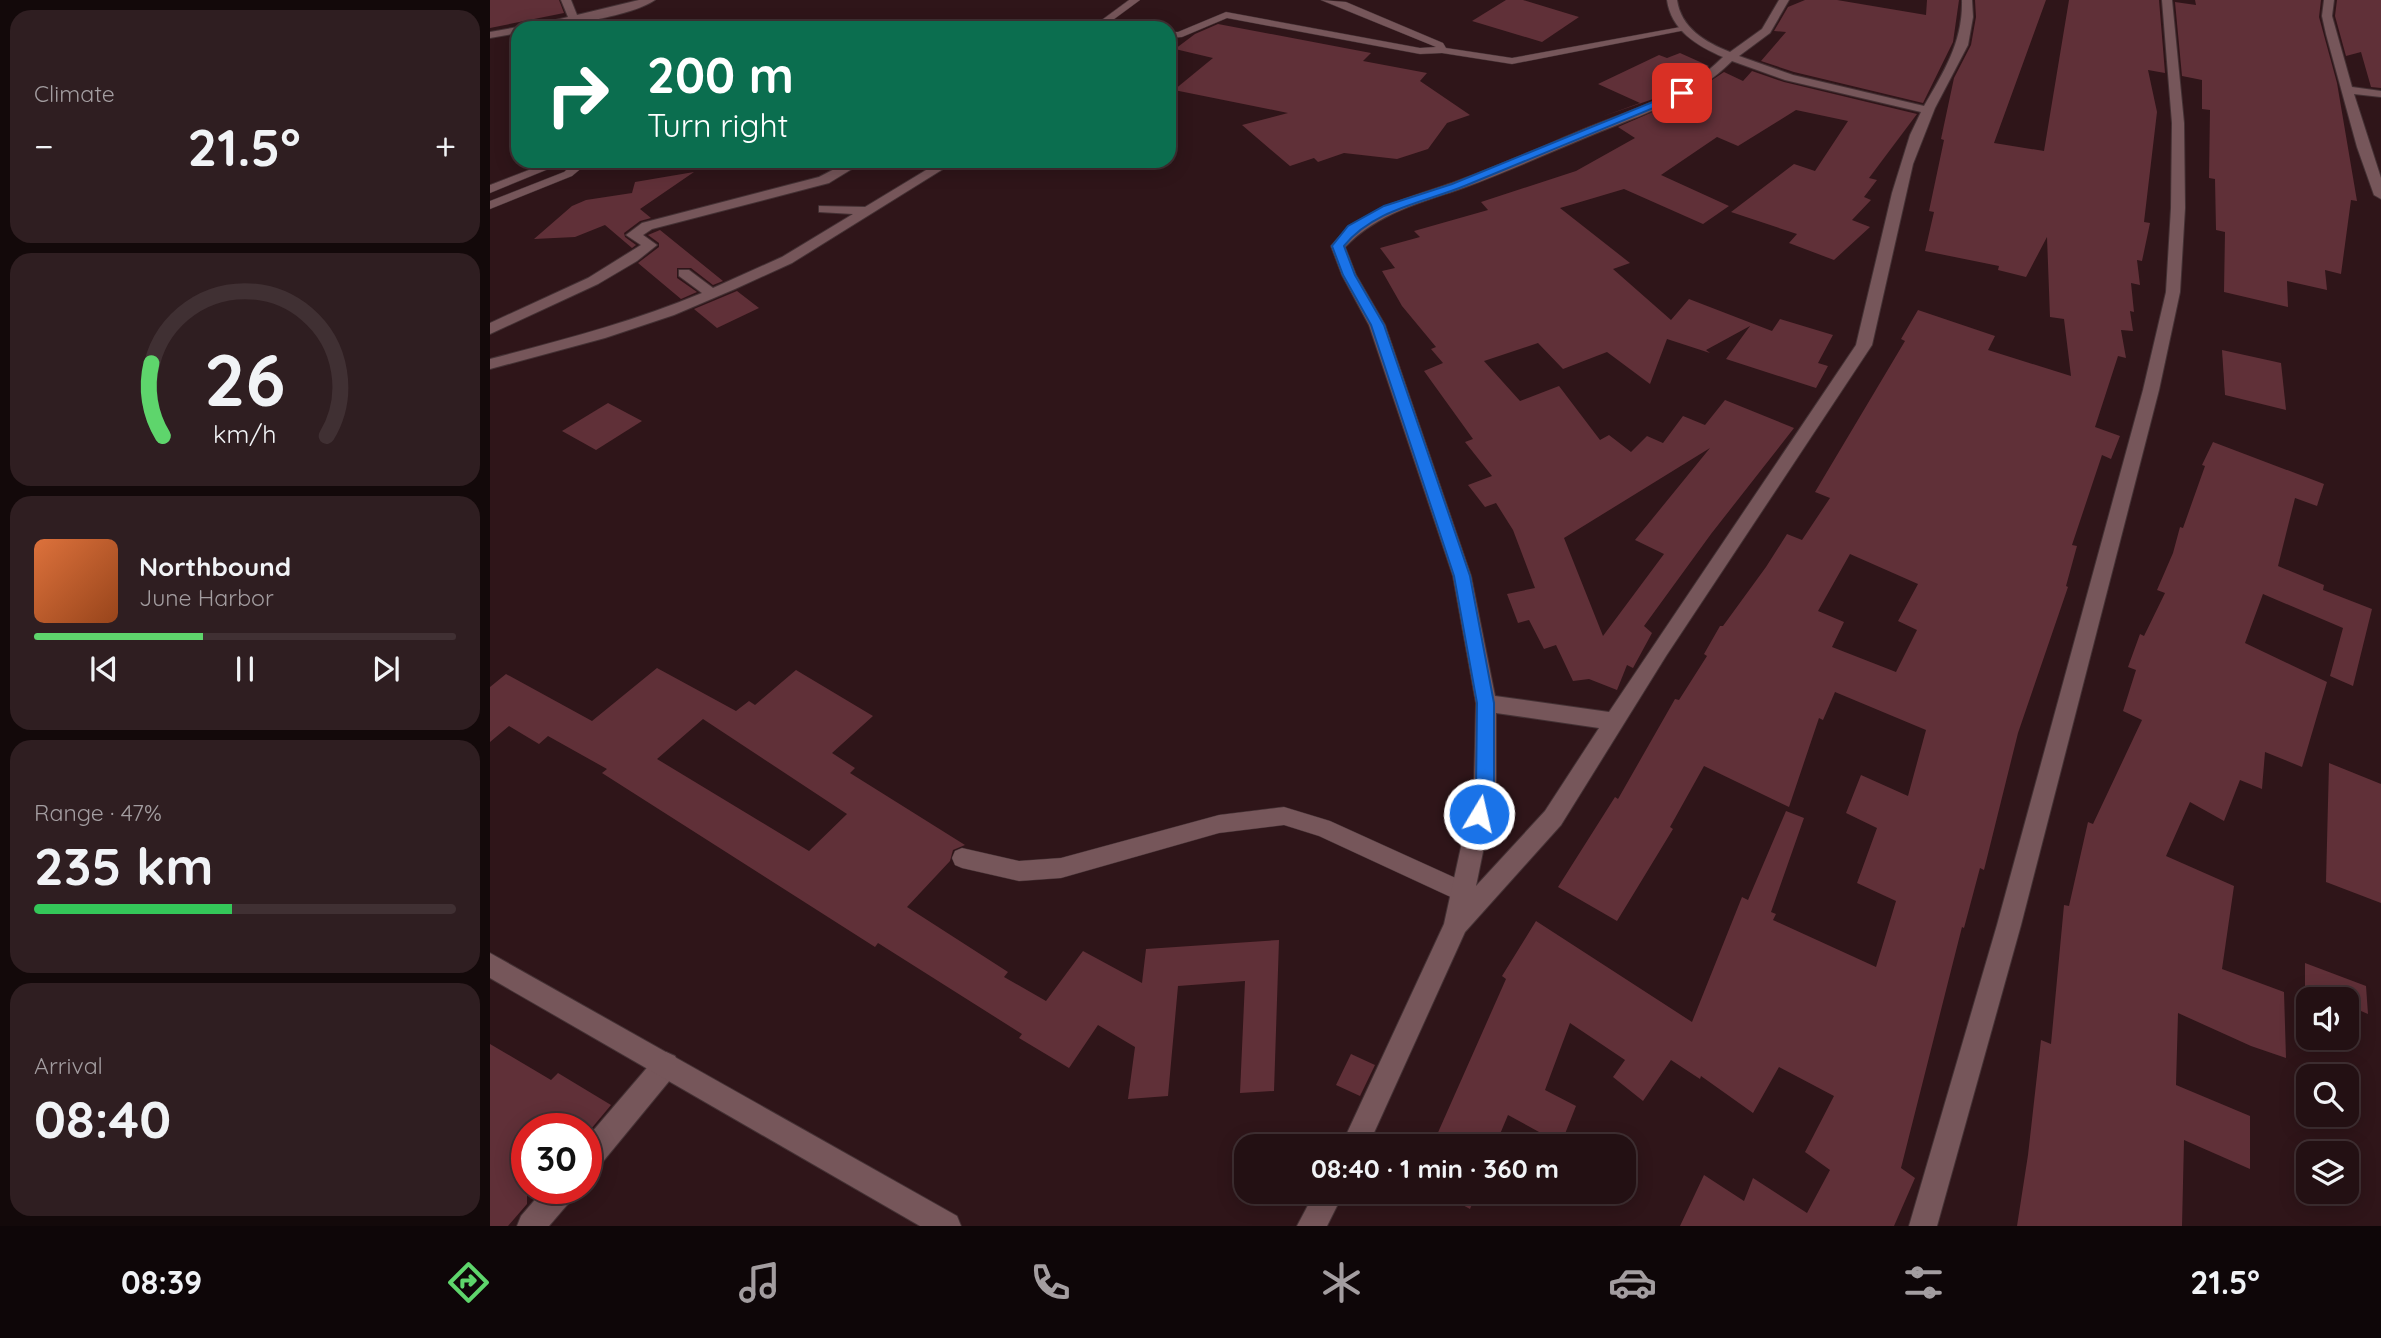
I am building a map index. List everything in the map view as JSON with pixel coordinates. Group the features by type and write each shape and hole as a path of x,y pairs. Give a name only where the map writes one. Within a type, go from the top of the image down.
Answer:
{"street":[{"path":"566,0 574,20"},
{"path":"568,21 650,0"},
{"path":"1672,0 1675,17 1694,38 1731,56 1771,72 1927,110"},
{"path":"1360,1134 1456,925 1485,788 1486,703 1462,576 1377,325 1349,275 1338,246 1352,228 1388,209 1455,186 1682,93 1716,72 1731,56 1749,46 1766,31 1784,0"},
{"path":"1456,925 1553,818 1659,649 1864,345 1877,303 1904,165 1927,110 1954,65 1968,30 1967,0"},
{"path":"1923,1226 2009,925 2151,390 2173,292 2178,208 2178,123 2167,0"},
{"path":"2329,0 2327,16 2363,147 2381,195"},
{"path":"490,35 511,31"},
{"path":"2347,90 2381,94"},
{"path":"490,329 601,278 627,263 650,245 633,235 647,226 824,180 846,168"},
{"path":"490,365 600,335 711,294 787,260 939,168"},
{"path":"824,209 869,211"},
{"path":"684,273 711,294"},
{"path":"1486,703 1614,721"},
{"path":"490,965 947,1226"},
{"path":"602,1141 666,1065"},
{"path":"531,1226 550,1204"},
{"path":"1311,1226 1323,1204"}],"lane":[{"path":"1106,21 1135,0"},
{"path":"1326,0 1411,31 1440,45 1442,50"},
{"path":"1176,35 1226,15 1420,51 1442,50 1513,61 1686,29"},
{"path":"490,189 544,168"},
{"path":"490,205 568,174 575,168"},
{"path":"962,859 1018,871 1061,868 1219,824 1284,816 1323,828 1463,891"}],"building":[{"path":"490,0 559,0 564,13 511,21 511,24 490,28"},
{"path":"1506,0 1523,0 1579,17 1542,42 1472,21"},
{"path":"1805,0 1837,0 1926,15 1927,0 1959,0 1953,42 1923,103 1794,72 1761,61 1786,32 1774,31 1788,7"},
{"path":"1975,0 2046,0 1994,143 2044,151 2069,0 2159,0 2165,73 2148,70 2157,112 2144,222 2150,223 2142,261 2137,260 2140,285 2131,283 2134,312 2130,311 2133,331 2121,330 2126,358 2118,356 2095,427 2120,436 2111,459 2102,455 2072,545 2077,546 2066,586 2068,587 2018,733 1984,870 1980,868 1964,928 1962,927 1901,1168 1915,1178 1894,1226 1680,1226 1704,1175 1744,1201 1753,1178 1807,1213 1830,1170 1805,1152 1834,1096 1779,1067 1753,1113 1701,1076 1700,1079 1671,1060 1643,1101 1613,1077 1625,1060 1570,1023 1545,1090 1576,1106 1565,1134 1543,1134 1508,1115 1500,1134 1437,1134 1506,979 1502,976 1536,921 1692,1022 1742,897 1748,900 1786,811 1804,818 1771,912 1776,914 1773,920 1876,967 1896,901 1857,883 1877,828 1846,813 1861,775 1908,796 1926,730 1835,692 1823,720 1819,718 1789,807 1704,766 1670,827 1673,829 1617,921 1558,887 1615,797 1618,799 1675,699 1679,700 1707,656 1704,654 1720,626 1723,626 1766,567 1787,534 1802,540 1830,498 1815,492 1905,341 1901,339 1918,310 1995,336 1988,350 2071,376 2064,319 2050,317 2047,237 2026,277 1998,270 1999,266 1925,251 1934,212 1929,211 1944,140 1941,139 1954,78 1971,45 1976,17","holes":["1850,554 1918,584 1898,621 1917,630 1896,672 1832,647 1844,622 1818,611"]},
{"path":"2195,0 2321,0 2319,17 2337,83 2357,201 2351,200 2341,274 2325,270 2327,290 2287,281 2288,307 2224,292 2225,232 2216,230 2215,179 2209,178 2210,110 2202,109 2202,80 2182,76 2175,2 2196,5"},
{"path":"2337,0 2381,0 2381,88 2371,87 2361,52 2346,56 2335,16"},
{"path":"1218,24 1371,53 1363,61 1427,73 1420,81 1470,115 1447,123 1428,149 1397,159 1344,153 1318,162 1314,158 1290,166 1242,125 1288,113 1176,90 1213,58 1176,49 1195,34"},
{"path":"1680,53 1709,66 1656,98 1601,117 1640,103 1598,84 1659,55 1667,58"},
{"path":"1752,71 1784,82 1917,114 1869,178 1877,180 1864,197 1871,200 1852,220 1870,227 1834,260 1789,243 1797,234 1731,212 1794,164 1815,171 1848,121 1796,110 1738,146 1717,137 1661,175 1729,206 1703,224 1624,189 1560,208 1630,263 1613,269 1671,320 1689,299 1772,331 1780,319 1833,335 1818,363 1828,366 1816,388 1726,359 1750,326 1706,350 1710,353 1667,339 1650,384 1607,352 1563,369 1538,343 1484,361 1520,401 1559,386 1600,440 1609,435 1631,452 1647,436 1663,443 1683,416 1705,425 1725,400 1794,428 1711,534 1644,626 1652,633 1633,668 1627,665 1617,690 1589,679 1573,681 1556,645 1544,649 1529,620 1518,623 1507,594 1535,588 1513,530 1496,503 1485,507 1468,485 1492,476 1465,442 1473,439 1424,371 1443,363 1431,349 1436,347 1402,306 1382,271 1395,268 1380,248 1420,237 1414,231 1488,210 1481,202 1576,171 1635,138 1618,127 1685,98 1724,72 1743,81","holes":["1710,448 1635,540 1664,554 1603,636 1564,538"]},
{"path":"694,172 640,209 651,218 640,221 624,233 625,237 636,245 632,248 605,225 575,237 534,239 572,206 586,200 632,193 635,182"},
{"path":"660,230 723,281 713,285 691,268 677,268 677,278 697,292 681,299 638,263 659,247 659,243 648,235"},
{"path":"737,291 759,308 717,328 694,309"},
{"path":"2222,350 2281,363 2286,410 2225,395"},
{"path":"608,403 642,421 596,450 562,431"},
{"path":"2213,442 2324,484 2317,506 2295,498 2278,566 2324,585 2323,590 2372,609 2353,686 2330,676 2343,628 2263,594 2245,643 2327,682 2302,767 2265,752 2262,789 2240,780 2224,821 2190,802 2166,856 2234,886 2222,969 2284,992 2286,1058 2251,1046 2178,1013 2176,1085 2250,1116 2250,1169 2184,1140 2182,1226 2017,1226 2041,1040 2051,1044 2064,905 2069,906 2088,822 2093,824 2142,720 2123,711 2136,670 2128,667 2140,634 2144,636 2165,593 2157,590 2173,553 2180,527 2183,528 2205,466 2202,465"},
{"path":"657,668 736,711 749,701 755,705 796,670 873,716 832,753 855,768 850,773 965,845 953,850 950,861 907,907 1008,972 1004,977 1046,1001 1083,951 1142,983 1146,949 1279,940 1274,1091 1240,1093 1245,981 1178,986 1168,1096 1128,1099 1135,1047 1098,1025 1069,1068 1019,1038 1022,1034 878,943 875,947 602,773 607,769 548,736 539,744 509,726 490,742 490,687 506,674 592,721","holes":["703,719 847,814 809,851 657,759"]},
{"path":"2329,763 2381,784 2381,903 2326,882"},
{"path":"2305,963 2366,986 2368,1014 2359,1010 2359,987 2305,987"},
{"path":"490,1044 551,1080 558,1073 611,1105 602,1116 602,1113 511,1113 511,1204 527,1204 508,1226 490,1226"},
{"path":"1351,1054 1375,1065 1360,1096 1336,1085"}],"route":[{"path":"1479,814 1485,788 1486,703 1462,576 1377,325 1349,275 1338,246 1352,228 1388,209 1455,186 1682,93"}]}
